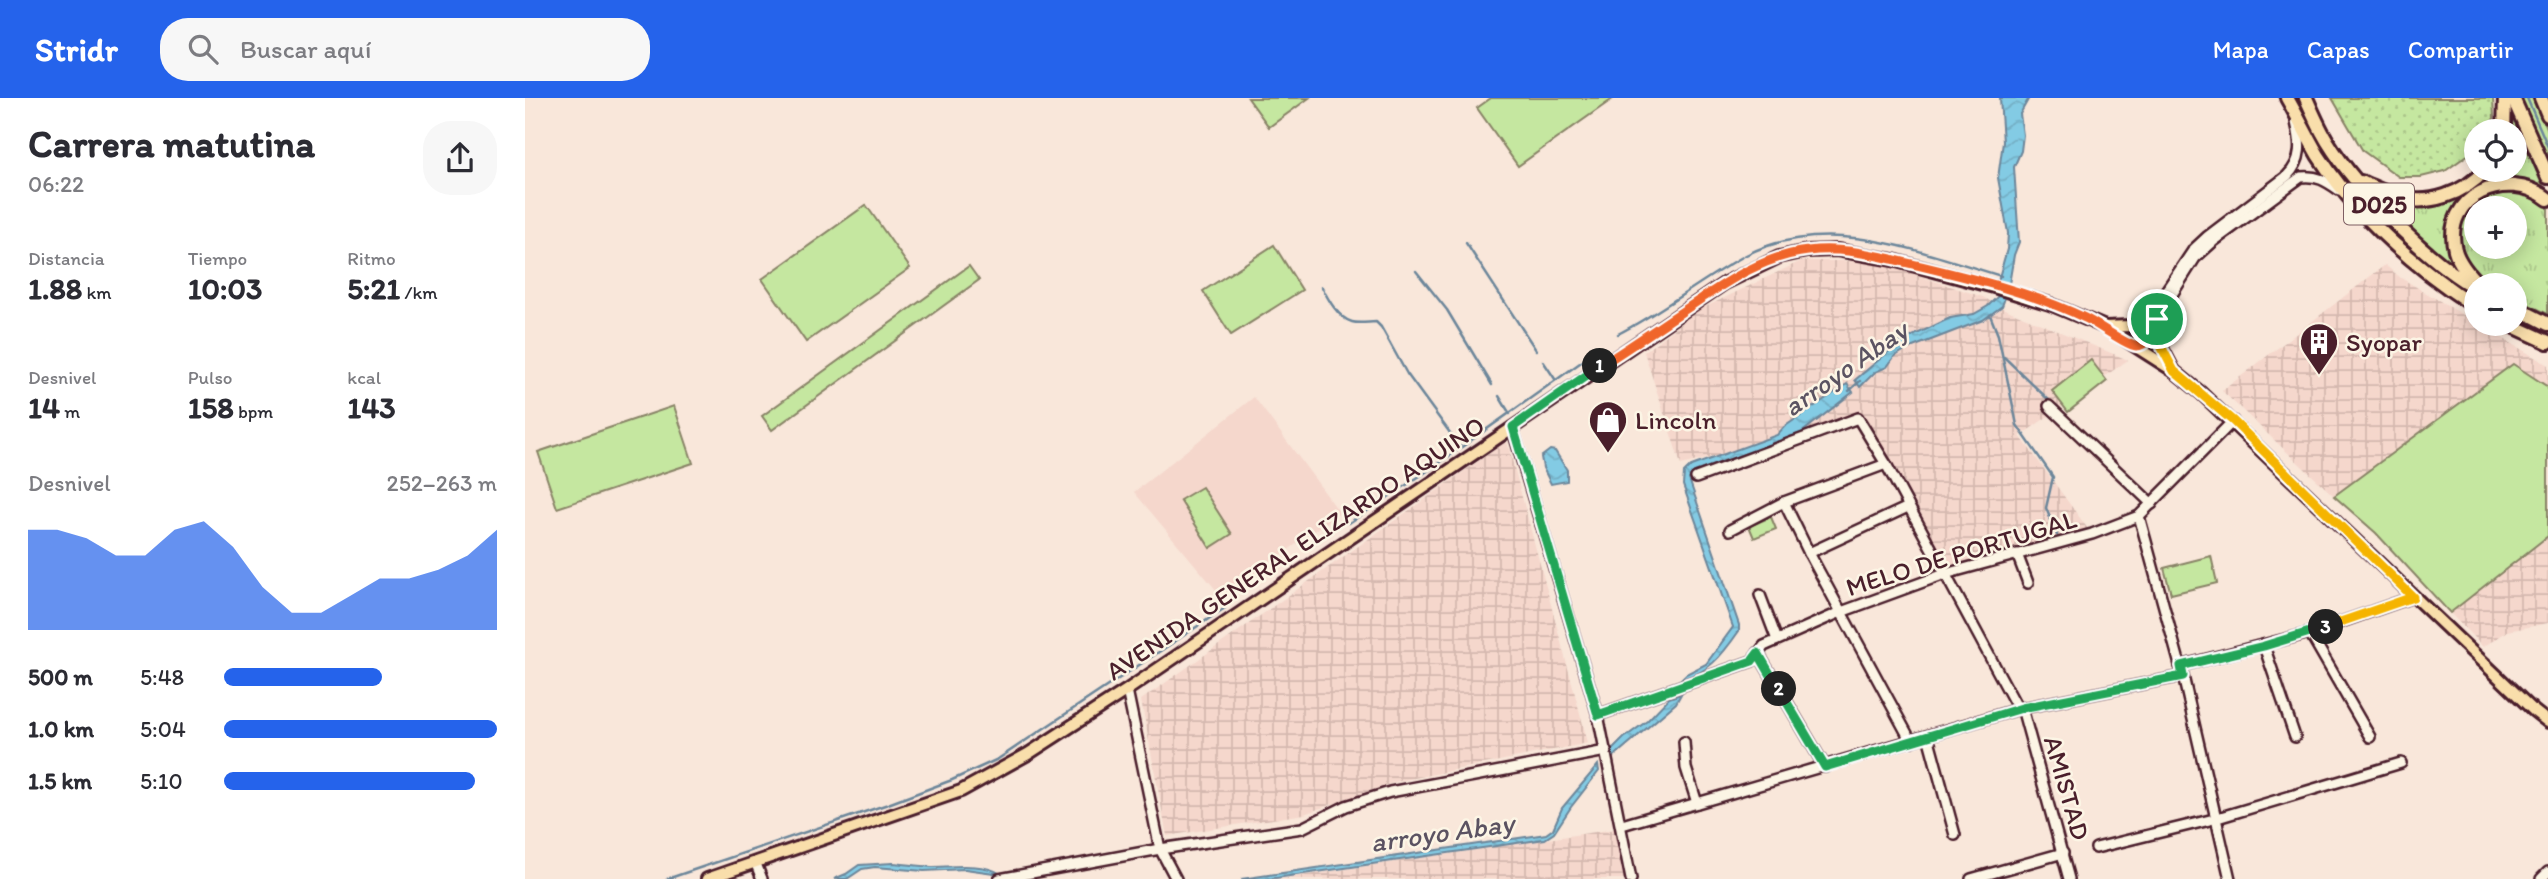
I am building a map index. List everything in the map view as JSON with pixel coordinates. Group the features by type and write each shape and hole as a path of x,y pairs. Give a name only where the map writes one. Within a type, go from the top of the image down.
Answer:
{"highway":[{"name":"D025","path":"2306,98 2323,134 2356,180 2403,230 2454,276 2464,280"},
{"path":"2504,119 2505,98"},
{"path":"2513,98 2548,177"},
{"path":"2541,98 2548,115"},
{"name":"D025","path":"2290,102 2319,156 2349,196 2407,255 2464,299"},
{"path":"2356,180 2400,198 2435,198 2458,192 2472,182"},
{"path":"2468,273 2454,249 2458,218 2465,205 2476,194 2503,184 2516,184 2532,188 2548,199"},
{"path":"2527,313 2548,324"},
{"path":"2527,332 2548,342"}],"main road":[{"name":"AVENIDA GENERAL ELIZARDO AQUINO","path":"707,879 961,791 1028,754 1127,691 1725,284 1779,257 1807,251 1837,250 1867,254 2010,291 2105,327 2174,371 2233,421 2413,597 2548,722"},
{"path":"2105,327 2130,326 2153,318 2162,348 2174,371"},
{"name":"AVENIDA GENERAL ELIZARDO AQUINO","path":"2534,711 2548,729"}],"street":[{"path":"2153,318 2194,249 2287,176 2297,164 2300,144 2290,102"},
{"path":"2139,349 2139,333 2153,318 2195,258 2292,182 2301,177 2312,176 2323,179 2349,196"},
{"path":"2049,406 2152,503"},
{"name":"AMISTAD","path":"1696,478 1855,417 1859,420 1886,464 2020,709 2069,879"},
{"name":"MELO DE PORTUGAL","path":"1598,715 1752,661 1764,646 1841,612 1945,574 2092,534 2139,516 2233,421"},
{"path":"1513,427 1598,715 1631,879"},
{"path":"1730,530 1784,502 1886,464"},
{"path":"1784,502 1912,741"},
{"path":"1809,553 1908,507"},
{"path":"2139,516 2181,666 2214,819 2230,879"},
{"path":"2017,554 2028,583"},
{"path":"1760,595 1777,640"},
{"path":"2181,666 2310,633 2413,597"},
{"path":"2310,633 2371,737"},
{"path":"2264,646 2295,737"},
{"path":"1758,653 1825,767"},
{"path":"1622,825 2020,709 2183,676"},
{"path":"1127,691 1160,849 1175,879"},
{"path":"1928,736 1955,835"},
{"path":"1684,742 1686,768 1697,803"},
{"path":"999,879 1160,849 1302,828 1346,806 1390,792 1606,751"},
{"path":"2096,848 2214,819 2401,762"},
{"path":"1971,879 2063,853"},
{"path":"756,864 762,879"},
{"path":"2541,879 2548,872"}],"shaded area":[{"path":"1801,261 1874,261 1983,297 2000,307 2128,360 2020,436 2088,529 1948,566 1860,411 1779,441 1681,465 1644,352 1697,311"},
{"path":"2385,265 2401,278 2464,315 2464,336 2499,336 2548,365 2548,387 2513,364 2334,496 2222,391"},
{"path":"1254,397 1340,513 1222,597 1134,492"},
{"path":"1507,441 1588,743 1395,782 1304,814 1167,836 1141,700"},
{"path":"2548,536 2548,623 2508,631 2483,647 2450,613"},
{"path":"1615,829 1625,879 1280,879"}],"green space":[{"path":"1248,98 1309,98 1269,127"},
{"path":"1491,98 1614,98 1518,166 1477,108"},
{"path":"2292,98 2299,98 2327,148 2464,282 2464,291 2420,259 2370,213 2333,168"},
{"path":"2332,98 2493,98 2494,119 2464,119 2464,158 2445,171 2421,177 2399,177 2363,151"},
{"path":"2518,98 2534,98 2548,130 2548,166"},
{"path":"2527,148 2543,187 2523,182 2527,182"},
{"path":"2471,182 2495,182 2490,183 2476,196 2464,196 2464,207 2453,217 2457,270 2404,224 2379,197 2414,204"},
{"path":"2502,191 2524,192 2548,207 2548,314 2527,304 2527,273 2476,273 2466,259 2527,259 2527,196 2488,196"},
{"path":"866,205 910,268 806,342 762,279"},
{"path":"2464,220 2464,255 2460,234"},
{"path":"1274,245 1302,290 1231,335 1203,291"},
{"path":"969,266 979,280 772,430 762,416"},
{"path":"2091,360 2107,381 2068,412 2052,391"},
{"path":"2513,364 2548,387 2548,536 2450,613 2376,533 2334,496"},
{"path":"674,406 693,463 557,508 538,452"},
{"path":"1202,487 1232,534 1210,548 1180,500"},
{"path":"1771,517 1776,529 1754,538 1749,526"},
{"path":"2211,556 2217,583 2171,594 2164,568"}],"water":[{"path":"2000,98 2029,98 2020,114 2023,135 2021,151 2014,167 2019,242 2009,284 1998,281 2007,249 2008,233 1998,178 2003,142"},
{"path":"1998,296 2005,298 2002,306 1983,320 1905,350 1860,387 1855,380 1900,342 1950,318 1974,314"},
{"path":"1847,384 1853,392 1801,433 1694,472 1689,479 1739,631 1706,669 1678,682 1686,674 1706,664 1733,627 1683,485 1684,473 1691,466 1777,435 1784,427"},
{"path":"1550,450 1555,451 1567,470 1567,481 1551,484 1541,457"},
{"path":"1681,694 1676,703 1612,758 1610,752 1624,738 1647,721 1669,698"},
{"path":"1598,765 1599,771 1554,833 1545,839 1269,879 1241,879 1546,834 1553,829 1562,808"},
{"path":"893,863 931,867 977,867 1001,874 965,869 924,871 875,867 862,869 847,879 834,879 859,865"}],"waterway":[{"path":"2527,98 2548,147"},
{"path":"1618,334 1746,255 1777,243 1809,237 1874,241 2001,276"},
{"path":"1466,243 1536,350"},
{"path":"1416,271 1447,310 1492,385"},
{"path":"1322,287 1342,317 1358,323 1376,322 1381,327 1407,374 1461,448"},
{"path":"1990,315 1998,335 2017,425 2053,477 2046,508 2057,535"},
{"path":"1349,523 1435,466 1594,353"},
{"path":"2004,357 2052,403"},
{"path":"1543,361 1555,379"},
{"name":"arroyo Abay","path":"1849,391 1860,381"},
{"path":"1499,396 1510,414"},
{"path":"667,879 888,804 998,759 1225,608"}],"place":[{"name":"Syopar","path":"2319,376"},
{"name":"Lincoln","path":"1608,454"}],"route":[{"path":"1837,250 1867,254 2010,291 2105,327 2132,346 2147,341 2157,319 2159,340 2174,371 2233,421 2413,597 2310,633 2181,666 2183,676 2022,708 1825,767 1758,653 1752,661 1598,715 1513,427 1725,284 1752,268 1779,257 1807,251 1837,250"}]}
